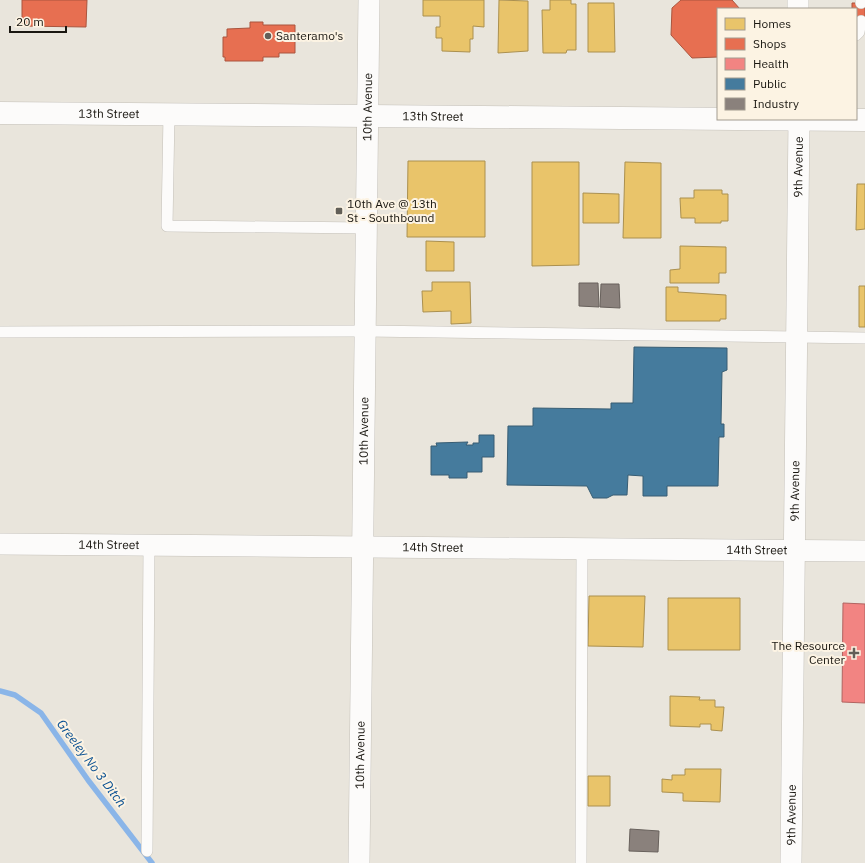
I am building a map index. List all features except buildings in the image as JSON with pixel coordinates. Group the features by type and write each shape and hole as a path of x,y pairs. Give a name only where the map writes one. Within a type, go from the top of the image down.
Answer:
{"street":[{"name":"10th Avenue","path":"359,863 364,548 369,0"},
{"name":"13th Street","path":"0,113 717,119"},
{"name":"13th Street","path":"799,120 865,120"},
{"name":"9th Avenue","path":"791,863 799,120"},
{"name":"14th Street","path":"0,544 582,550 865,551"}],"lane":[{"path":"857,34 859,32 861,21"},
{"path":"169,114 167,226 367,228"},
{"path":"0,332 366,331 865,338"},
{"path":"147,851 149,546"},
{"path":"581,863 582,550"}],"waterway":[{"name":"Greeley No 3 Ditch","path":"0,691 15,695 41,713 88,780 152,863"}],"place":[{"name":"Santeramo's","path":"268,36"},
{"name":"10th Ave @ 13th St - Southbound","path":"339,211"},
{"name":"The Resource Center","path":"854,653"}]}
